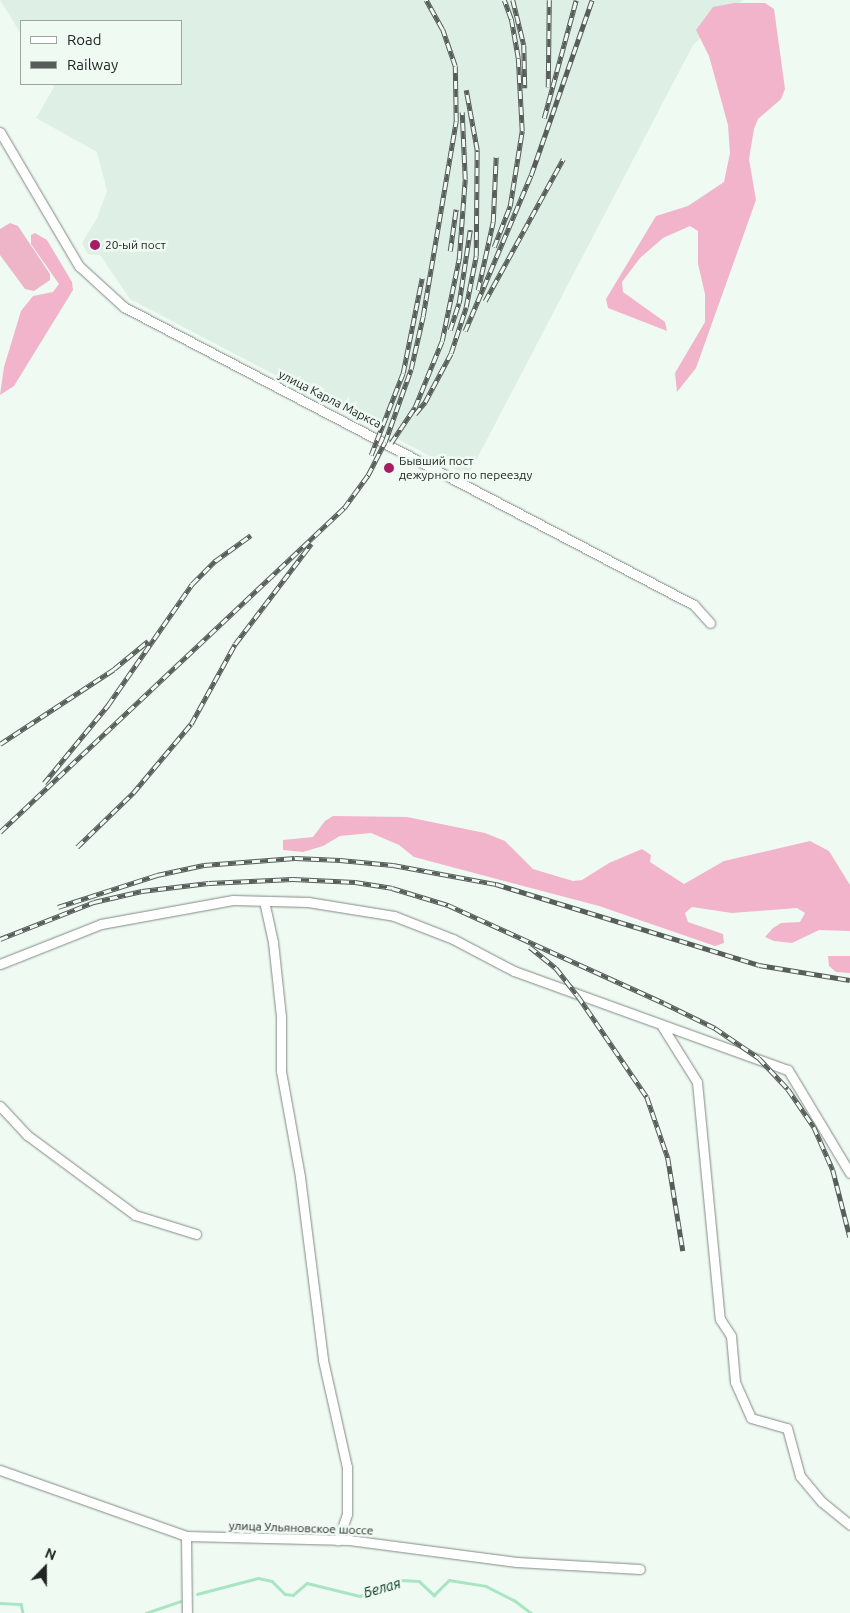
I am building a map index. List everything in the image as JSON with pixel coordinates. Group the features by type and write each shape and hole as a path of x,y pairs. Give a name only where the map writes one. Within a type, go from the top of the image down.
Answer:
{"street":[{"name":"улица Карла Маркса","path":"0,132 79,266 124,306 694,605 710,623"},
{"path":"0,964 101,924 233,900 344,906 403,919 453,939 514,971 788,1070 850,1173"},
{"path":"264,901 273,942 281,1017 282,1071 300,1178 321,1351 348,1467 347,1514 338,1540"},
{"path":"662,1026 698,1082 720,1318 731,1336 735,1382 751,1418 787,1428 800,1476 822,1502 850,1525"},
{"path":"0,1106 27,1135 134,1215 196,1234"},
{"name":"улица Ульяновское шоссе","path":"0,1470 186,1536 338,1540 517,1562 640,1569"},
{"path":"186,1536 187,1613"}],"shaded area":[{"path":"0,0 743,0 693,45 468,476 130,299 100,255 88,254 82,243 97,218 107,191 97,152 36,118 54,87 53,85 182,85 182,20 20,20 20,32"},
{"path":"734,3 765,3 774,9 785,89 781,99 758,119 754,129 749,159 756,200 696,368 677,392 675,373 705,322 705,294 698,264 698,231 690,226 663,238 640,258 622,282 623,292 665,322 667,331 608,308 606,299 656,216 688,206 724,182 730,153 728,125 709,56 696,30 713,7"},
{"path":"10,223 18,226 50,274 50,280 34,291 25,289 0,255 0,229"},
{"path":"35,233 47,240 72,282 73,290 14,386 0,395 4,367 21,311 33,296 53,292 59,284 31,244 31,235"},
{"path":"333,816 407,817 485,833 505,841 533,869 573,881 582,880 609,863 642,849 651,855 650,862 684,884 724,861 810,841 829,851 850,885 850,931 819,930 792,943 774,941 765,937 773,928 781,923 800,922 805,913 797,908 732,913 692,907 685,913 688,922 723,934 724,943 715,946 599,906 414,857 399,845 371,833 340,836 323,846 303,852 283,850 283,840 313,837 325,821"},
{"path":"828,956 850,956 850,973 836,972 829,966"}],"waterway":[{"name":"Белая","path":"197,1594 258,1578 272,1581 285,1594 293,1595 307,1583 360,1596 400,1580 419,1581 434,1595 449,1580 486,1586 514,1600 531,1613"},
{"name":"Белая","path":"146,1613 180,1601"},
{"name":"Белая","path":"0,1603 21,1604 23,1613"}],"railway":[{"path":"0,832 344,508 368,475 385,442 411,369 423,316 456,121 455,66 442,29 426,0"},
{"path":"494,247 510,206 522,131 518,58 511,19 504,0"},
{"path":"513,0 524,45 525,88"},
{"path":"548,87 549,0"},
{"path":"544,118 576,0"},
{"path":"465,331 531,175 592,0"},
{"path":"415,414 425,402 451,353 466,307 476,256 477,150 466,90"},
{"path":"391,443 415,407 442,341 459,259 465,179 462,112"},
{"path":"478,290 493,222 496,157"},
{"path":"485,301 563,159"},
{"path":"450,251 456,209"},
{"path":"450,330 459,303 470,230"},
{"path":"371,455 403,373 422,278"},
{"path":"44,783 108,705 192,584 215,561 251,535"},
{"path":"77,847 133,793 191,724 235,644 311,544"},
{"path":"0,744 114,669 148,641"},
{"path":"58,907 157,875 204,865 295,858 340,860 393,865 496,884 759,965 850,980"},
{"path":"0,939 94,902 142,891 209,883 293,879 355,882 392,888 448,905 715,1028 759,1058 788,1089 814,1127 833,1170 850,1237"},
{"path":"530,947 556,968 578,996 647,1097 668,1158 683,1251"}],"place":[{"name":"20-ый пост","path":"95,245"},
{"name":"Бывший пост дежурного по переезду","path":"389,468"}]}
